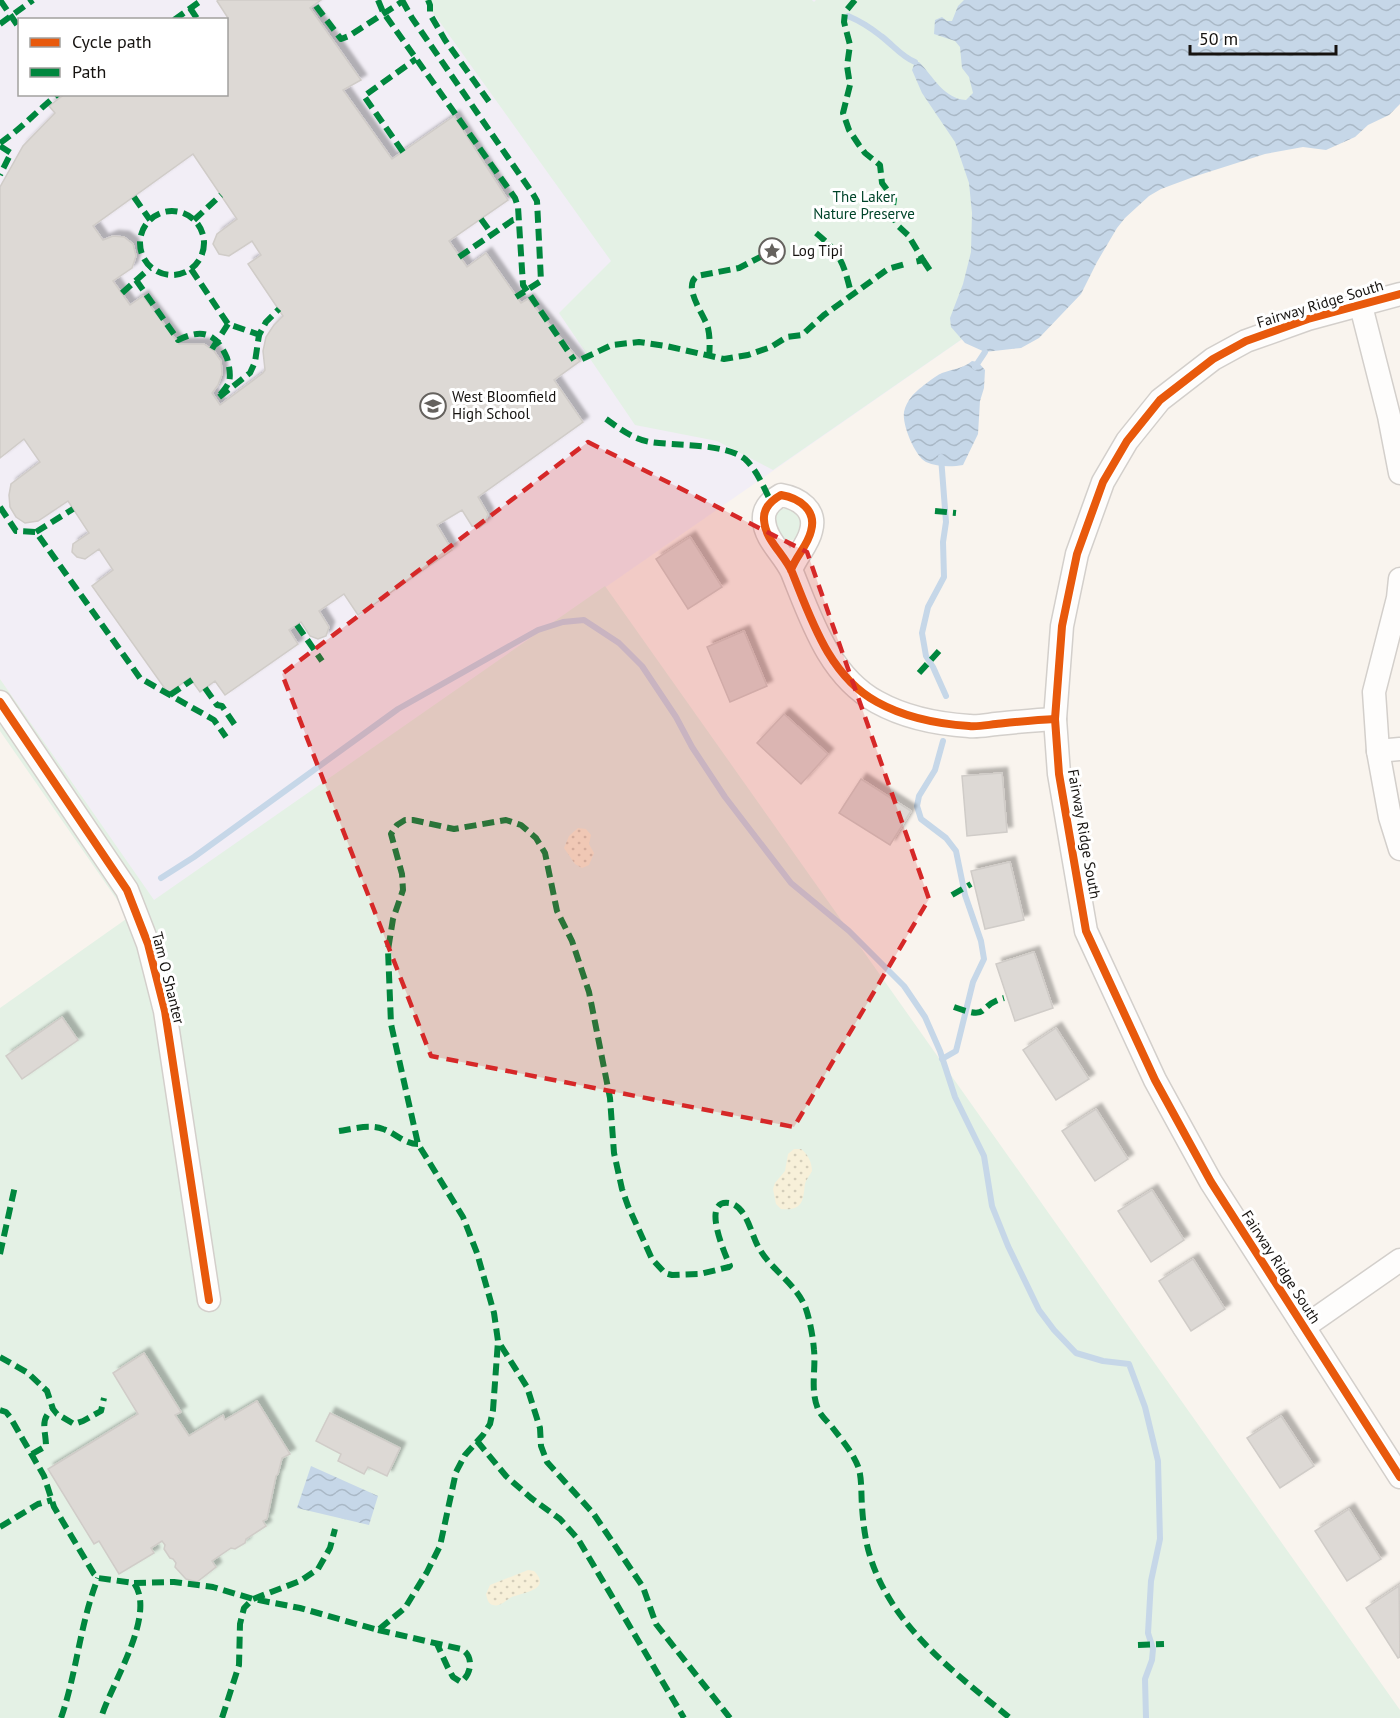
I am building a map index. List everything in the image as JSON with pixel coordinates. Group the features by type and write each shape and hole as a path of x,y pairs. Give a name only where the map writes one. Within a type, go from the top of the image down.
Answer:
{"street":[{"name":"Fairway Ridge South","path":"1400,294 1308,319 1246,341 1213,359 1160,400 1126,441 1103,482 1077,554 1062,627 1055,719 1059,774 1086,931 1155,1080 1211,1182 1400,1477"},
{"path":"1361,306 1389,416 1400,473"},
{"path":"791,570 806,612 821,641 851,685 875,702 903,714 970,727 1055,719"},
{"path":"1400,579 1398,598 1374,692 1389,750 1390,817 1400,849"},
{"name":"Tam O Shanter","path":"0,702 127,890 148,944 165,1011 209,1300"},
{"path":"1304,1327 1400,1260"}],"highlighted area":[{"path":"588,442 807,552 929,899 794,1127 431,1056 282,674"}],"shaded area":[{"name":"West Bloomfield High School","path":"0,0 1135,0 1095,247 154,901 0,679"}],"green space":[{"name":"The Laker Nature Preserve","path":"424,0 812,0 814,2 816,0 1135,0 1095,247 773,470 717,441 635,425 559,313 611,261"},
{"path":"787,507 793,508 804,519 797,539 786,541 781,539 772,521 777,511"},
{"path":"605,586 1400,1710 1400,1718 0,1718 0,1008 129,917 0,731 0,679 154,900"}],"sand":[{"path":"578,828 586,829 591,835 589,844 594,853 589,865 582,868 575,864 564,848 569,836"},
{"path":"794,1149 801,1149 806,1153 812,1171 806,1182 800,1204 794,1208 781,1209 776,1204 773,1189 785,1171 788,1154"},
{"path":"528,1570 534,1571 539,1578 540,1583 537,1587 500,1604 491,1604 488,1601 486,1594 490,1585"}],"water":[{"path":"964,0 1400,0 1400,104 1389,115 1368,125 1355,137 1326,150 1303,147 1265,154 1196,176 1149,196 1117,228 1081,294 1039,338 1021,348 985,352 965,343 951,327 950,318 963,284 971,252 972,213 969,183 955,142 922,93 912,70 915,62 919,62 939,86 958,99 966,100 973,93 969,77 962,68 960,47 955,41 934,34 935,20 942,17 947,21 952,21 958,6"},
{"path":"972,361 978,362 985,370 978,434 963,465 944,466 926,462 914,447 907,432 904,418 906,406 914,393 935,377 965,366"},
{"path":"311,1466 378,1496 369,1525 297,1508"}],"building":[{"path":"218,0 321,0 310,8 361,80 343,90 392,159 454,116 508,200 449,241 467,267 486,253 521,303 528,299 580,361 554,380 583,422 478,497 488,514 485,523 479,528 472,526 462,510 437,525 452,550 358,615 344,594 319,611 329,627 326,636 318,639 310,636 301,622 289,630 298,644 225,695 215,681 200,692 190,678 168,693 92,586 113,570 99,549 85,559 77,557 72,552 73,544 89,533 68,501 38,521 25,523 16,517 10,507 11,484 40,462 24,439 0,458 0,187 23,146 55,113 49,106 62,96 228,96 228,18","holes":["193,154 237,219 217,234 213,244 219,254 229,256 252,241 261,255 248,264 283,316 266,337 263,351 265,370 263,373 220,405 212,393 222,374 221,361 214,351 204,344 179,344 143,296 130,305 113,281 132,268 136,256 133,244 124,237 113,236 103,240 93,226"]},
{"path":"690,537 722,587 688,609 656,559"},
{"path":"744,631 767,686 730,702 707,647"},
{"path":"784,714 828,754 801,784 757,743"},
{"path":"1002,773 1007,832 967,836 962,776"},
{"path":"861,779 911,811 890,845 839,813"},
{"path":"1010,862 1024,920 985,929 971,871"},
{"path":"1034,952 1053,1008 1015,1021 996,964"},
{"path":"62,1017 78,1040 22,1079 6,1056"},
{"path":"1056,1028 1089,1079 1056,1100 1023,1050"},
{"path":"1096,1109 1128,1159 1095,1181 1062,1131"},
{"path":"1152,1190 1184,1240 1151,1262 1118,1211"},
{"path":"1193,1259 1225,1309 1191,1331 1159,1281"},
{"path":"144,1353 181,1412 175,1415 189,1436 223,1415 225,1420 257,1401 290,1454 282,1458 276,1476 267,1519 263,1521 266,1526 246,1539 245,1543 235,1549 231,1548 212,1561 216,1567 197,1582 186,1579 175,1567 176,1563 164,1549 165,1545 162,1541 151,1548 154,1553 119,1574 99,1541 94,1544 48,1469 138,1414 113,1373"},
{"path":"330,1413 400,1448 387,1476 368,1467 364,1474 338,1461 341,1454 316,1441"},
{"path":"1281,1416 1314,1466 1280,1488 1247,1438"},
{"path":"1349,1509 1381,1559 1347,1581 1315,1531"},
{"path":"1399,1586 1400,1657 1398,1658 1366,1608"}],"waterway":[{"path":"848,16 873,30 915,62"},
{"path":"975,367 985,352"},
{"path":"941,457 946,522 943,542 944,577 928,607 922,633 926,656 946,696"},
{"path":"161,878 194,857 398,709 538,630 563,622 584,620 619,643 642,666 725,797 791,883 849,931 904,986 925,1017 940,1051 955,1097 984,1156 992,1206 1008,1246 1039,1310 1076,1353 1103,1361 1129,1364 1145,1407 1158,1461 1160,1539 1151,1581 1148,1633 1153,1649 1152,1660 1145,1679 1146,1718"},
{"path":"942,1059 956,1051 973,982 984,959 981,941 965,895 956,851 946,838 921,819 917,806 919,796 935,770 943,741"}],"marked path":[{"path":"0,0 18,26"},
{"path":"0,24 33,0"},
{"path":"177,18 202,0"},
{"path":"378,0 383,12 515,198 518,207 523,285 574,360"},
{"path":"402,0 537,201 541,281 516,297"},
{"path":"428,0 430,14 445,40 492,106"},
{"path":"855,0 845,12 844,22 850,45 847,66 850,85 843,113 849,130 859,145 880,165 882,183 894,199 892,213 897,225 908,235 923,260 914,262"},
{"path":"316,6 341,39 403,1"},
{"path":"190,8 197,18"},
{"path":"403,152 364,96 416,59"},
{"path":"0,143 56,96"},
{"path":"0,146 11,153 0,175"},
{"path":"194,220 221,195"},
{"path":"134,197 150,220"},
{"path":"166,211 178,211 195,220 202,231 204,243 202,255 195,266 178,275 166,275 154,270 145,261 140,249 140,237 145,225 154,216 166,211"},
{"path":"481,219 492,234"},
{"path":"459,257 513,220 519,219"},
{"path":"816,233 839,258 850,289 854,292"},
{"path":"709,357 708,328 695,301 693,281 697,276 739,268 772,251"},
{"path":"923,260 931,272"},
{"path":"582,359 612,345 639,342 724,359 748,355 771,347 787,337 802,335 824,315 888,269 905,264"},
{"path":"122,293 150,268"},
{"path":"191,269 228,324 266,337"},
{"path":"136,280 178,340 195,334 208,335 223,350 230,376 228,384 218,398 250,373 255,362 259,335 266,322 279,309"},
{"path":"212,349 228,324"},
{"path":"606,419 644,441 700,446 736,454 745,459 753,468 771,502"},
{"path":"0,507 16,531 36,532 140,678 214,720 226,737"},
{"path":"36,532 73,509"},
{"path":"935,511 956,513"},
{"path":"297,625 322,661"},
{"path":"919,673 939,651"},
{"path":"170,695 192,680"},
{"path":"205,688 217,705 222,706 237,728"},
{"path":"730,1718 656,1624 643,1587 593,1513 547,1462 541,1446 540,1428 527,1387 498,1341 494,1313 477,1253 463,1217 418,1144 391,1024 388,950 393,919 403,890 402,874 391,834 397,825 405,820 454,829 506,820 521,825 536,838 545,853 557,911 572,941 589,992 610,1098 614,1153 622,1189 652,1259 665,1273 672,1275 700,1274 729,1267 717,1229 716,1210 721,1204 729,1203 740,1209 764,1256 797,1292 806,1309 814,1345 816,1402 821,1414 847,1447 859,1469 866,1537 870,1556 880,1581 893,1605 928,1647 1010,1718"},
{"path":"952,895 971,884"},
{"path":"954,1007 974,1013 983,1011 995,1001 1004,998"},
{"path":"339,1131 373,1127 418,1144"},
{"path":"0,1254 15,1186"},
{"path":"134,1583 174,1582 213,1587 378,1630 405,1608 440,1546 456,1472 465,1455 490,1424 498,1341"},
{"path":"0,1357 28,1373 47,1391 57,1414 74,1424 101,1411 104,1398"},
{"path":"32,1454 46,1446 44,1426 46,1417 53,1409"},
{"path":"0,1410 6,1412 10,1417 44,1476 54,1507 94,1574 98,1578 134,1583 140,1597 140,1613 130,1650 101,1718"},
{"path":"477,1441 506,1476 560,1519 578,1539 684,1718"},
{"path":"0,1527 38,1504 52,1500"},
{"path":"222,1718 239,1665 240,1624 244,1608 253,1599 300,1581 318,1569 330,1548 335,1529"},
{"path":"61,1718 87,1612 98,1578"},
{"path":"378,1630 461,1649 470,1660 469,1670 461,1682 453,1677 437,1644"},
{"path":"1138,1645 1164,1644"}],"cycle path":[{"path":"1400,294 1308,319 1246,341 1213,359 1160,400 1127,441 1103,482 1077,554 1062,626 1055,719 1059,774 1086,931 1155,1080 1211,1182 1400,1477"},
{"path":"791,570 796,560 805,546 812,524 809,511 805,506 781,495 767,508 765,527 771,540 789,565 792,572 815,627 824,645 834,662 860,691 898,712 945,724 975,726 1055,719"},
{"path":"0,702 127,890 148,944 165,1011 209,1300"}],"place":[{"name":"Log Tipi","path":"772,251"},
{"name":"West Bloomfield High School","path":"433,406"}]}
